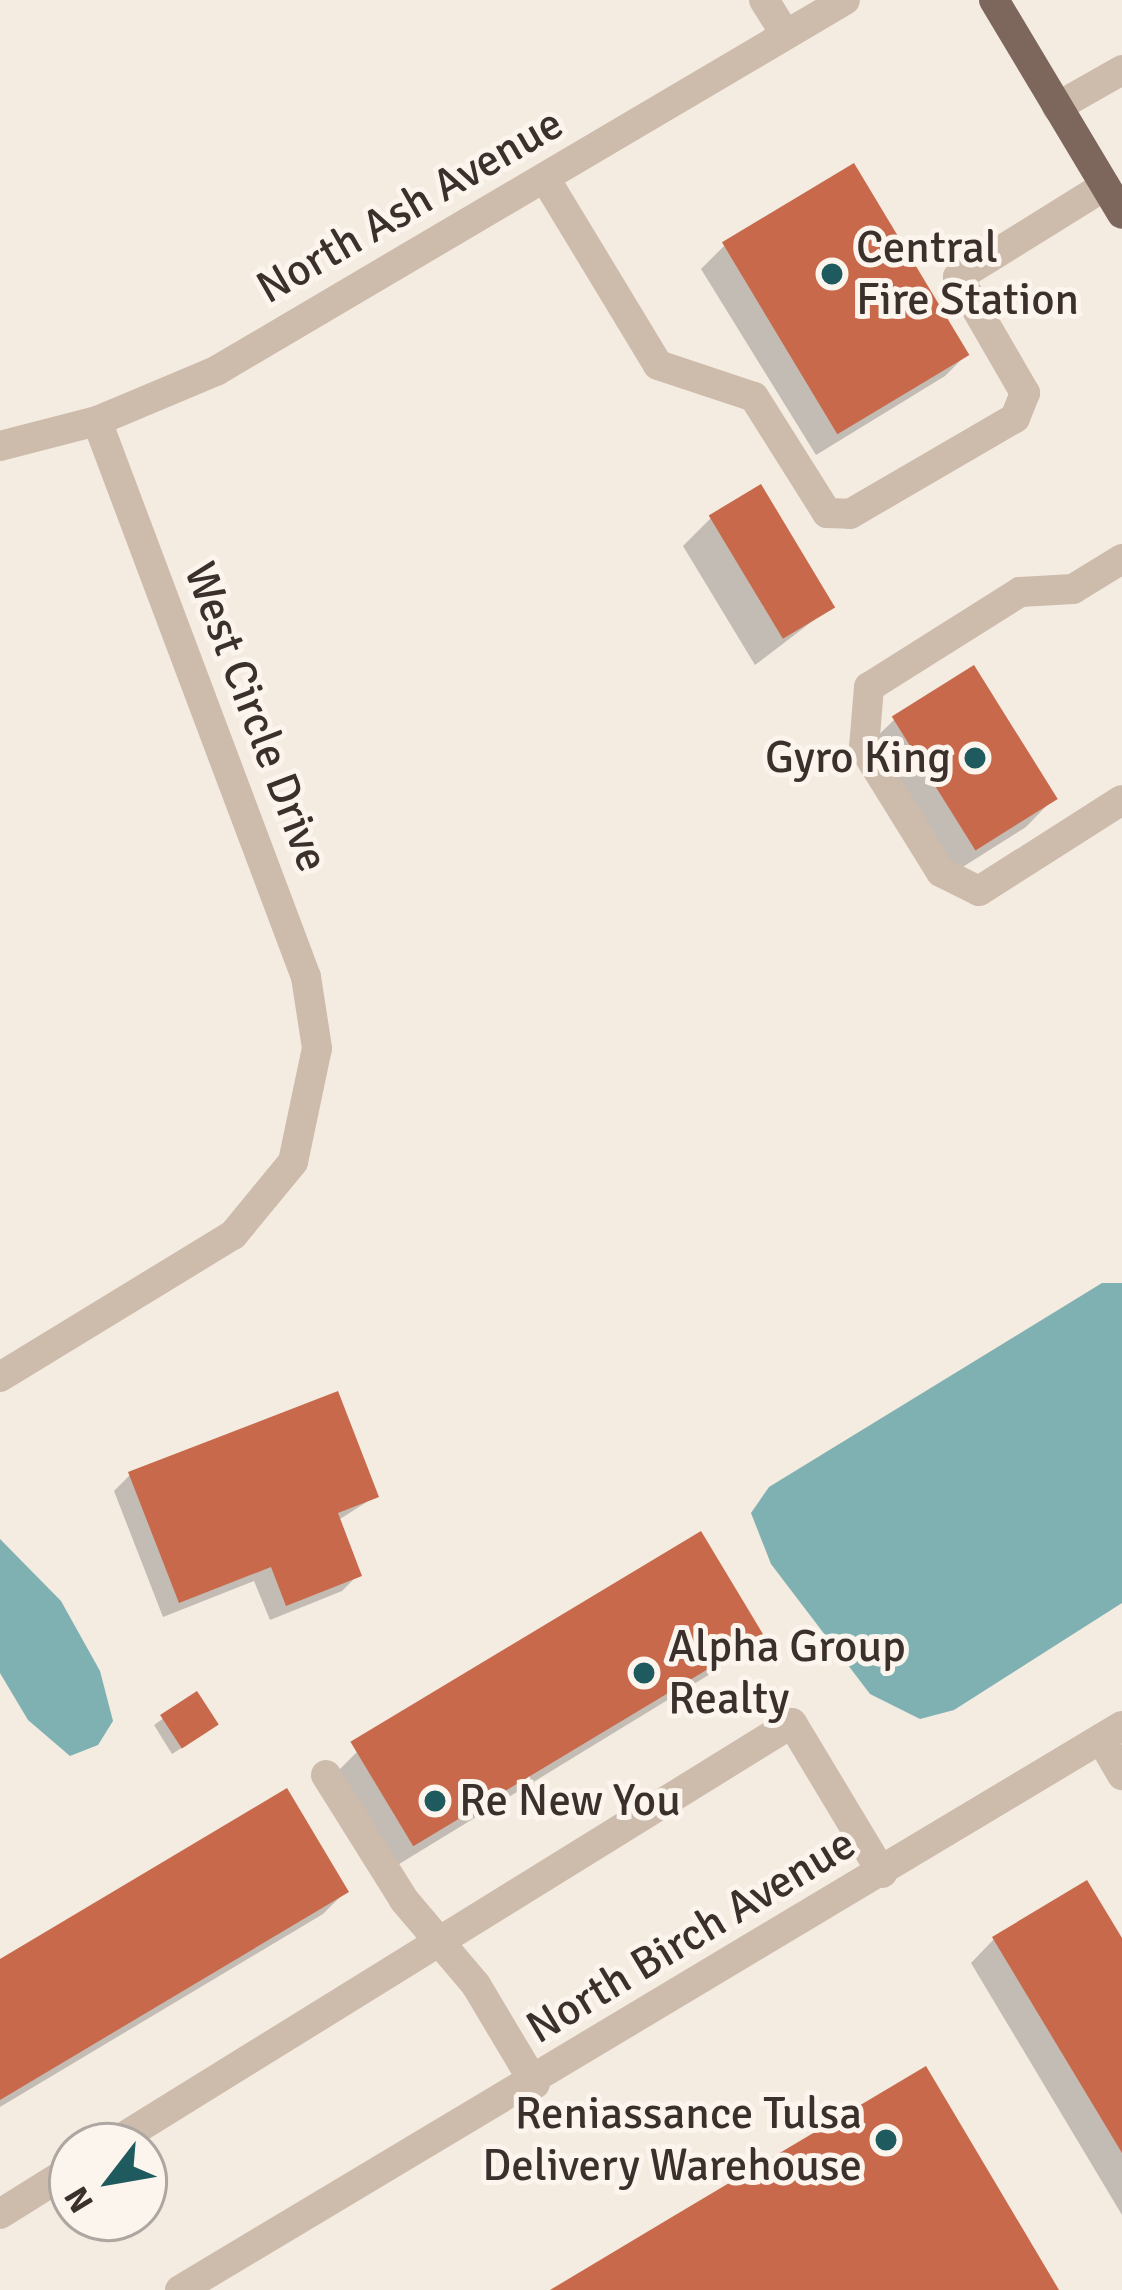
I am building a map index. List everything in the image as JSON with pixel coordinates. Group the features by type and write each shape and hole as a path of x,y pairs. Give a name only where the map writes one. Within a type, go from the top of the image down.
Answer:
{"main road":[{"path":"994,0 1122,214"}],"street":[{"path":"764,0 785,34"},
{"name":"North Ash Avenue","path":"0,446 97,421 215,371 546,180 844,0"},
{"path":"1058,106 1122,70"},
{"path":"546,180 658,365 754,397 827,513 850,514 1015,418 1025,393 958,277 1105,186"},
{"name":"West Circle Drive","path":"0,1377 233,1235 293,1162 317,1048 306,977 97,421"},
{"path":"1122,559 1073,589 1020,592 868,687 864,748 941,872 979,891 1122,800"},
{"path":"148,2122 792,1723 882,1873"},
{"path":"1111,1733 1122,1775"},
{"name":"North Birch Avenue","path":"180,2290 535,2084 1111,1733"},
{"path":"326,1775 404,1900 440,1940 535,2084"},
{"path":"0,2214 48,2184"}],"water":[{"path":"1102,1283 1122,1283 1122,1603 954,1710 920,1719 870,1694 771,1564 751,1513 769,1487"},
{"path":"0,1539 61,1601 100,1671 113,1721 98,1745 70,1756 28,1720 0,1673"}],"building":[{"name":"Central Fire Station","path":"854,163 969,355 837,434 722,242"},
{"path":"761,484 835,607 783,639 709,515"},
{"name":"Gyro King","path":"974,665 1058,799 975,850 892,716"},
{"path":"338,1391 379,1497 338,1513 362,1576 286,1606 271,1567 179,1603 128,1472"},
{"path":"701,1531 764,1636 413,1846 350,1742"},
{"path":"197,1691 219,1725 182,1749 160,1715"},
{"path":"287,1788 349,1892 0,2100 0,1959"},
{"path":"1087,1880 1122,1938 1122,2153 992,1937"},
{"name":"Reniassance Tulsa Delivery Warehouse","path":"926,2066 1059,2290 550,2290 677,2214"}],"place":[{"name":"Central Fire Station","path":"832,274"},
{"name":"Gyro King","path":"975,758"},
{"name":"Alpha Group Realty","path":"644,1673"},
{"name":"Re New You","path":"435,1801"},
{"name":"Reniassance Tulsa Delivery Warehouse","path":"886,2140"}]}
